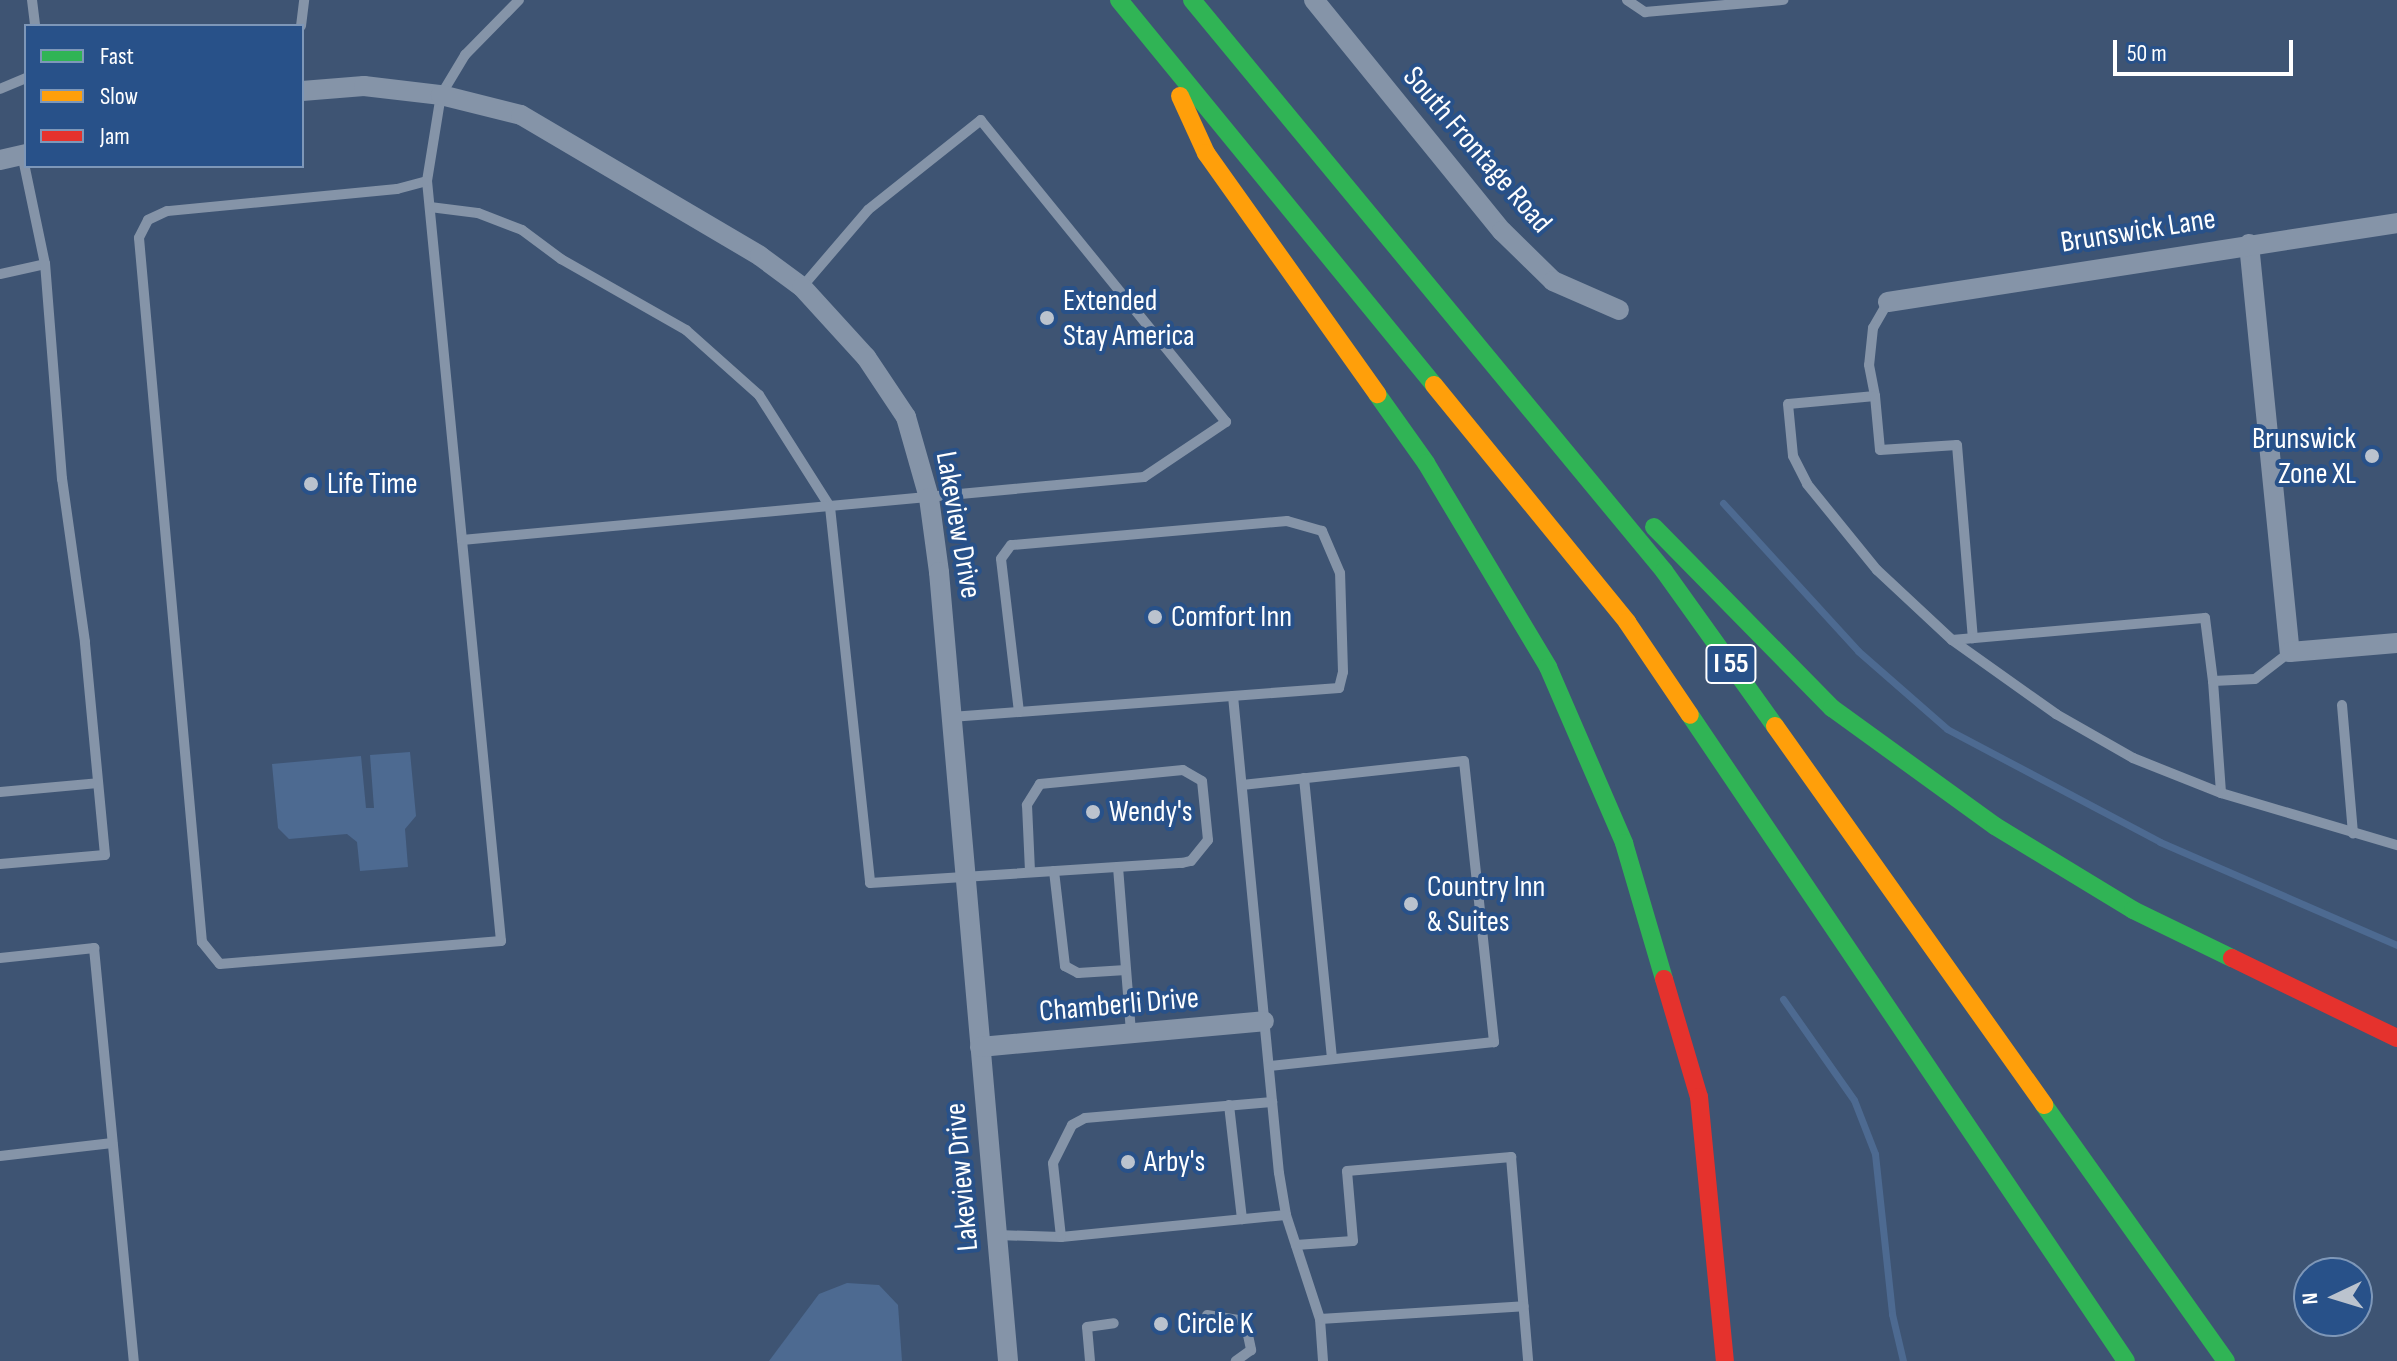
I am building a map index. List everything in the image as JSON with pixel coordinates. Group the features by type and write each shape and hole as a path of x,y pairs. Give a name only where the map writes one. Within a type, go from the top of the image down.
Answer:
{"highway":[{"name":"I 55","path":"1119,0 1627,622 2126,1361"},
{"name":"I 55","path":"1193,0 1664,571 2226,1361"},
{"path":"1193,0 1597,470 1832,708 1995,826 2133,910 2397,1038"},
{"path":"1162,54 1206,153 1426,463 1548,667 1624,843 1699,1097 1725,1361"}],"street":[{"name":"South Frontage Road","path":"1314,0 1502,231 1553,281 1619,310"},
{"name":"Lakeview Drive","path":"304,91 364,86 441,95 521,115 760,256 802,287 866,357 906,417 929,498 1008,1361"},
{"path":"0,160 24,154"},
{"name":"Brunswick Lane","path":"1888,302 2397,223"},
{"path":"2249,244 2290,652 2397,643"},
{"name":"Chamberli Drive","path":"980,1047 1264,1021"}],"lane":[{"path":"32,0 35,24"},
{"path":"301,24 304,0"},
{"path":"427,181 397,189 167,211 148,220 139,238 202,942 220,964 501,941 427,181 441,95 465,55 519,0"},
{"path":"1627,0 1645,12 1783,0"},
{"path":"0,89 24,79"},
{"path":"462,540 1144,477 1226,422 981,120 868,210 802,287"},
{"path":"0,864 105,855 62,479 45,264 27,168"},
{"path":"430,207 478,213 522,230 561,259 686,330 759,395 830,507 870,883 1182,863 1199,856 1209,831 1205,787 1197,775 1183,770 1040,784 1027,805 1030,872"},
{"path":"0,274 45,264"},
{"path":"1888,302 1873,328 1869,365 1880,450 1957,445 1973,638"},
{"path":"1875,396 1788,404 1793,456 1807,484 1877,570 1952,640 2056,714 2133,758 2221,793 2397,845"},
{"path":"951,717 1019,712 1339,688 1342,682 1340,573 1322,531 1287,521 1011,545 1001,559 1019,712"},
{"path":"1952,640 2205,618 2221,793"},
{"path":"2213,681 2255,679 2290,652"},
{"path":"1233,696 1272,1102 1286,1215 1320,1319 1323,1361"},
{"path":"2342,705 2353,834"},
{"path":"1242,785 1464,761 1494,1042 1269,1066"},
{"path":"1304,778 1332,1059"},
{"path":"0,792 98,783"},
{"path":"1118,867 1131,1034"},
{"path":"1054,871 1065,966 1078,973 1126,970"},
{"path":"0,958 94,948 134,1361"},
{"path":"1061,1237 1053,1163 1072,1125 1085,1118 1272,1102"},
{"path":"1229,1105 1242,1219"},
{"path":"0,1156 112,1143"},
{"path":"1296,1245 1353,1241 1347,1171 1511,1157 1528,1361"},
{"path":"997,1235 1061,1237 1286,1215"},
{"path":"1320,1319 1524,1306"},
{"path":"1207,1315 1245,1321 1251,1350 1236,1361"},
{"path":"1090,1361 1087,1327 1114,1323"}],"water":[{"path":"410,752 416,816 405,829 408,867 360,871 357,842 347,834 289,839 278,828 272,764 361,756 366,808 374,808 370,755"},
{"path":"847,1283 879,1285 898,1305 902,1361 769,1361 819,1294"}],"waterway":[{"path":"1723,503 1858,651 1947,729 2160,842 2397,945"},
{"path":"1783,999 1854,1100 1875,1154 1892,1314 1903,1361"}],"traffic: fast":[{"path":"1119,0 1434,385"},
{"path":"1192,0 1664,571 1775,726"},
{"path":"1377,394 1426,463 1548,667 1624,843 1664,979"},
{"path":"1654,527 1832,708 1995,826 2133,910 2232,958"},
{"path":"1690,715 2126,1361"},
{"path":"2044,1105 2226,1361"}],"traffic: slow":[{"path":"1180,96 1206,153 1377,394"},
{"path":"1434,385 1627,622 1690,715"},
{"path":"1775,726 2044,1105"}],"traffic: jam":[{"path":"2232,958 2397,1038"},
{"path":"1664,979 1699,1097 1725,1361"}],"place":[{"name":"Extended Stay America","path":"1047,318"},
{"name":"Brunswick Zone XL","path":"2372,456"},
{"name":"Life Time","path":"311,484"},
{"name":"Comfort Inn","path":"1155,617"},
{"name":"Wendy's","path":"1093,812"},
{"name":"Country Inn & Suites","path":"1411,904"},
{"name":"Arby's","path":"1128,1162"},
{"name":"Circle K","path":"1161,1324"}]}
